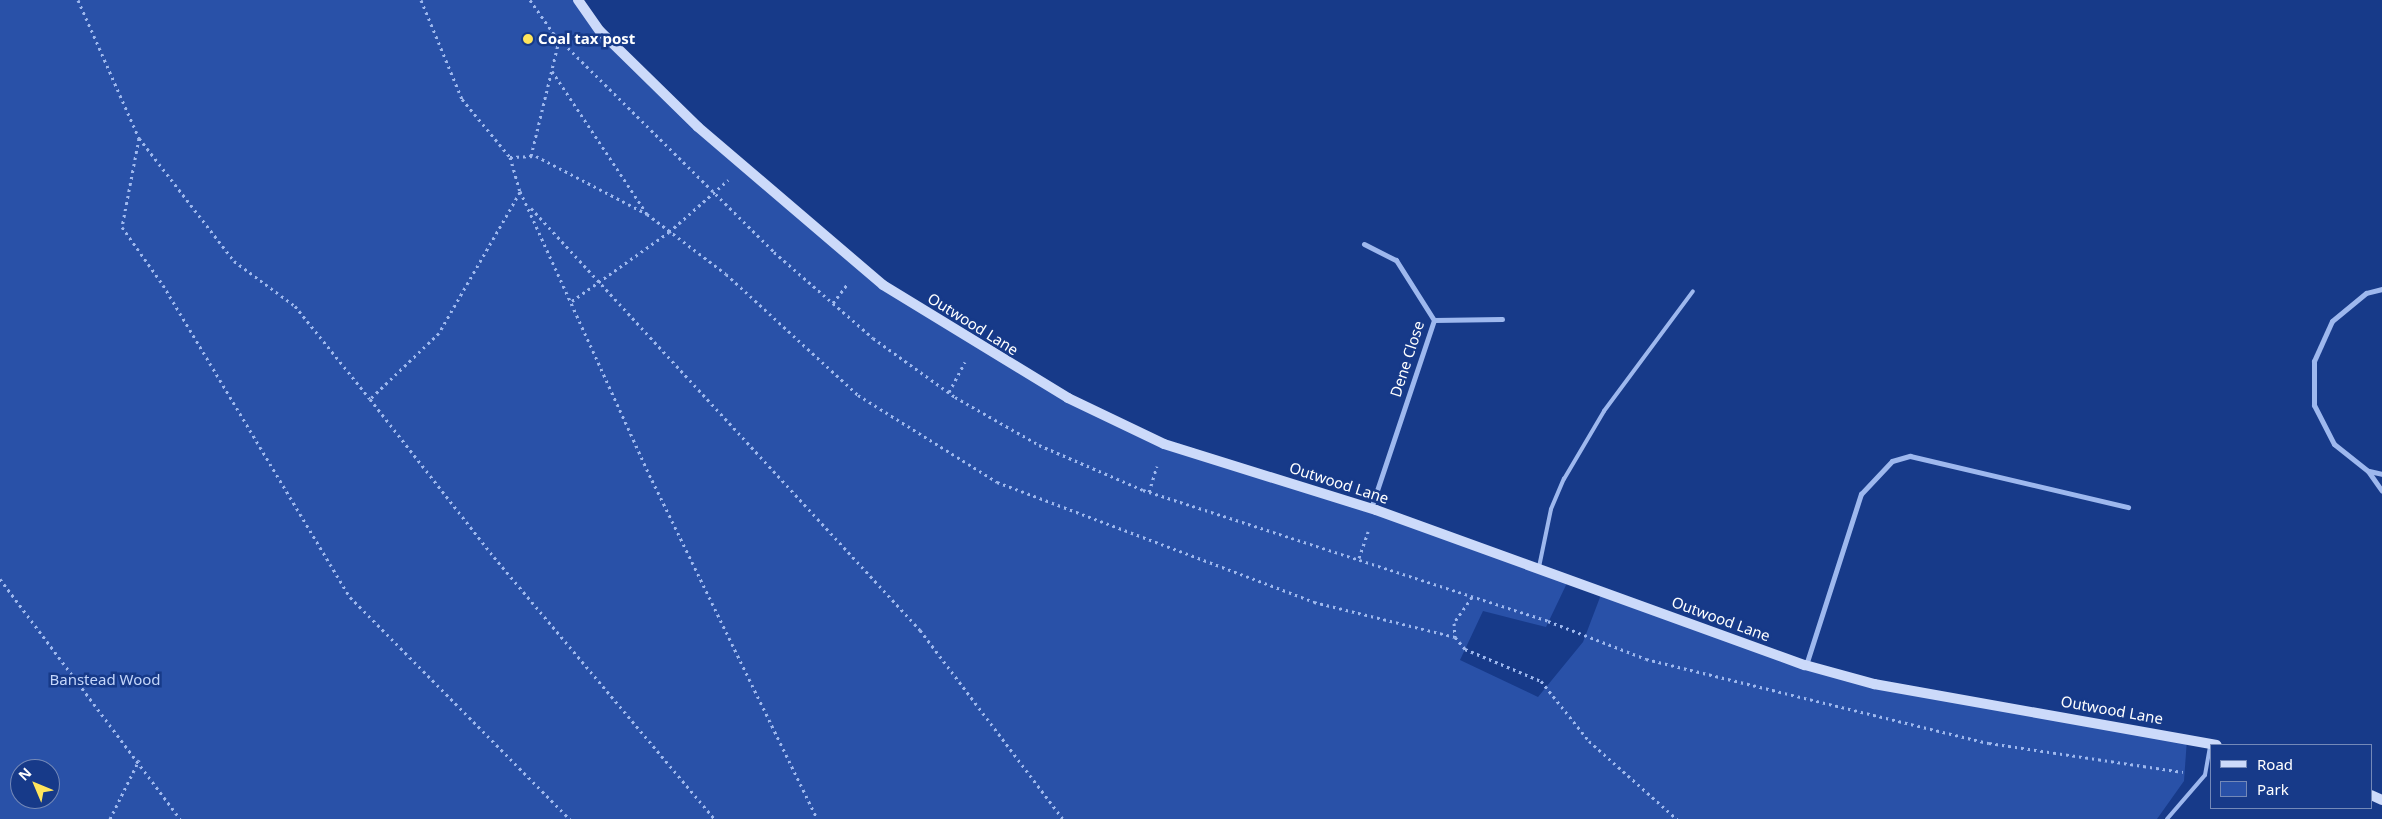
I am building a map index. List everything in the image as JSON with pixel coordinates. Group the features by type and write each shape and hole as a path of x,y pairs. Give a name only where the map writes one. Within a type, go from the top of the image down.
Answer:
{"main road":[{"name":"Outwood Lane","path":"578,0 600,31 743,166 883,285 974,344 1068,398 1164,444 1371,508 1539,567 1805,665 1874,684 2214,744"}],"street":[{"name":"Dene Close","path":"1364,244 1396,260 1434,320 1371,508"},
{"path":"2382,289 2366,293 2332,321 2314,361 2314,405 2334,444 2368,471 2382,490"},
{"path":"1434,320 1502,319"},
{"path":"1805,665 1838,556 1861,494 1878,472 1910,456 2128,507"},
{"path":"2368,471 2382,474"}],"lane":[{"path":"1539,567 1550,509 1564,478 1604,411 1693,291"},
{"path":"2167,819 2205,775 2210,758"}],"path":[{"path":"78,0 139,138 234,260 295,306 500,565 715,819"},
{"path":"422,0 462,99 510,157 520,191 529,206 678,534 817,819"},
{"path":"530,156 559,40"},
{"path":"552,71 647,214"},
{"path":"139,138 122,228 162,285 341,582 379,627 570,819"},
{"path":"510,157 530,156 647,214 726,274 858,395 997,482 1314,602 1455,637"},
{"path":"572,301 669,232 743,166"},
{"path":"370,400 439,333 520,191"},
{"path":"529,206 920,630 1063,819"},
{"path":"949,392 974,344"},
{"path":"0,578 139,760 180,819"},
{"path":"1472,597 1454,624 1455,637 1465,649 1541,681 1589,741 1677,819"},
{"path":"110,819 139,760"}],"green space":[{"name":"Banstead Wood","path":"0,0 578,0 600,31 698,127 883,285 974,344 1164,444 1371,508 1567,583 1546,627 1483,611 1460,660 1538,697 1583,642 1602,592 1874,684 2187,739 2184,781 2157,819 0,819"}],"place":[{"name":"Coal tax post","path":"528,39"}]}
